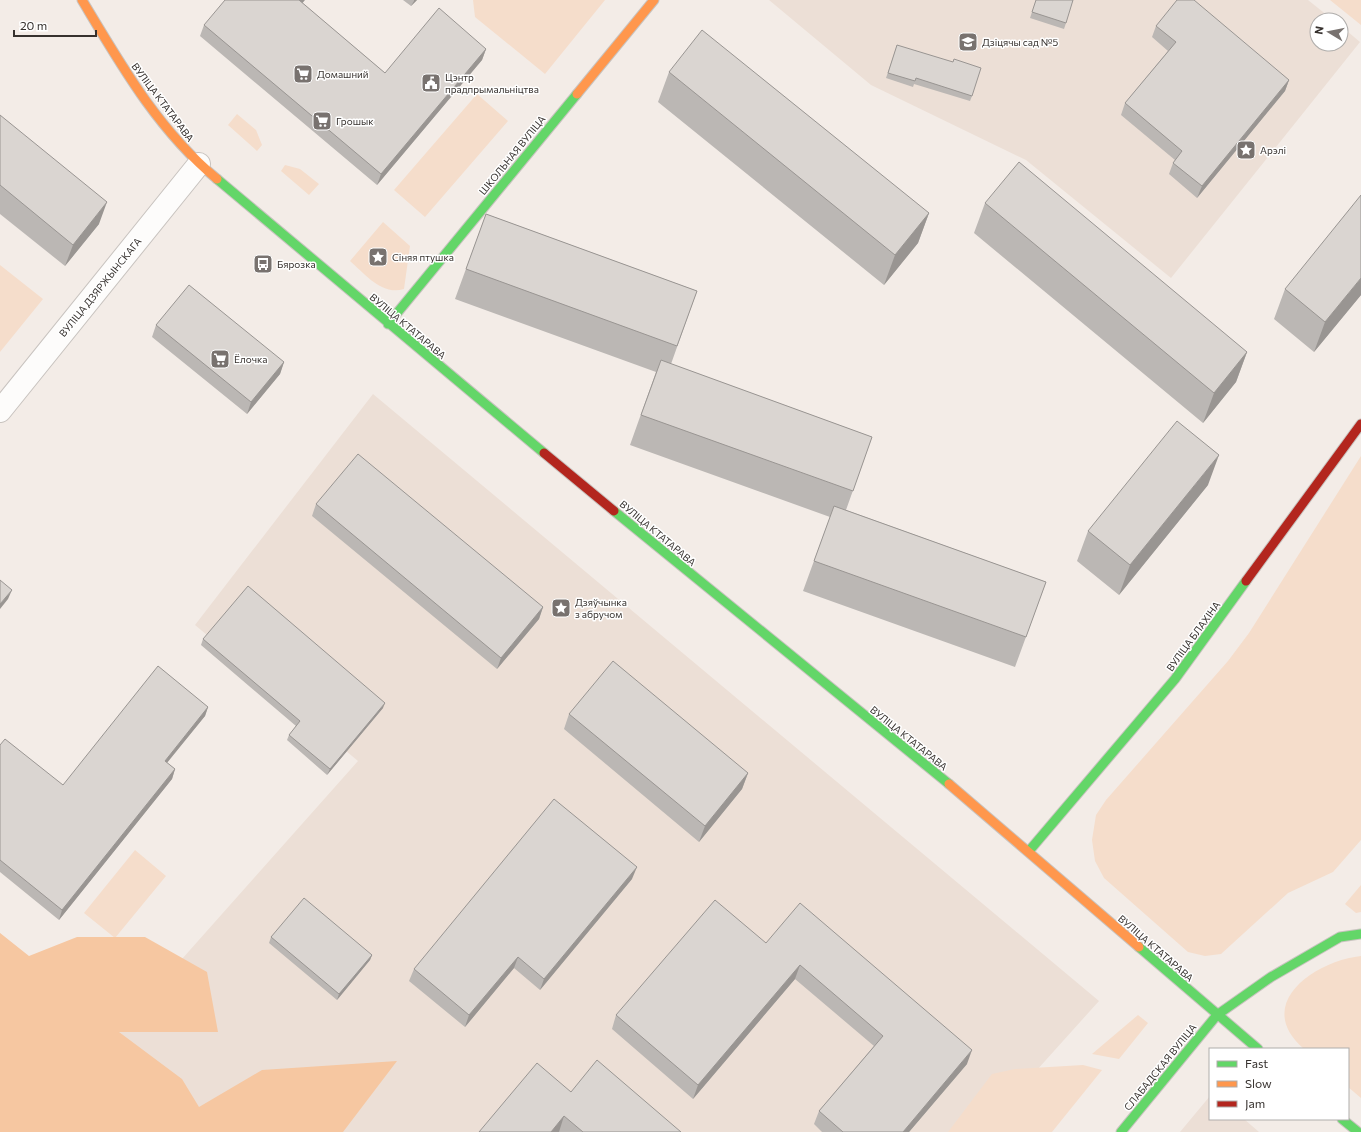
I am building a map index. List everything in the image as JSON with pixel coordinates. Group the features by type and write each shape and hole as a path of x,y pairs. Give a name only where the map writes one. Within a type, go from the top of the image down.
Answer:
{"main road":[{"name":"ВУЛІЦА КТАТАРАВА","path":"82,0 133,84 183,149 388,324 666,555 1029,851 1257,1048"},
{"name":"ШКОЛЬНАЯ ВУЛІЦА","path":"388,324 654,0"},
{"name":"ВУЛІЦА БЛАХІНА","path":"1029,851 1175,679 1361,424"},
{"name":"СЛАБАДСКАЯ ВУЛІЦА","path":"1121,1132 1217,1015 1271,977 1340,937 1361,934"},
{"path":"1343,1120 1358,1132"}],"street":[{"name":"ВУЛІЦА ДЗЯРЖЫНСКАГА","path":"0,411 200,164"}],"shaded area":[{"path":"473,0 605,0 545,74 475,17"},
{"path":"769,0 1308,0 1323,12 1309,12 1309,52 1349,52 1349,33 1360,42 1171,278 1026,160 871,85"},
{"path":"1330,0 1361,0 1361,25 1349,15 1349,12 1345,12"},
{"path":"477,94 508,121 425,217 394,190"},
{"path":"237,114 256,130 262,145 257,151 228,125"},
{"path":"285,165 300,169 319,184 309,195 281,171"},
{"path":"383,222 410,246 404,289 396,290 381,287 350,261"},
{"path":"0,265 43,299 0,352"},
{"path":"373,394 1099,1001 981,1132 0,1132 0,933 118,1031 358,761 195,625"},
{"path":"1361,456 1361,840 1333,872 1288,893 1221,954 1205,956 1188,952 1104,878 1095,861 1092,840 1096,815 1106,800 1228,661 1249,633"},
{"path":"135,850 166,876 115,938 84,913"},
{"path":"1361,885 1361,912 1356,913 1345,904"},
{"path":"0,933 29,956 77,937 145,937 207,972 218,1032 119,1032 182,1079 199,1107 262,1070 397,1061 343,1132 0,1132"},
{"path":"1361,956 1361,1098 1349,1088 1349,1048 1303,1048 1290,1032 1284,1016 1287,1001 1296,988 1309,976 1325,966"},
{"path":"1138,1015 1148,1023 1119,1059 1092,1054"},
{"path":"1083,1065 1102,1070 1052,1132 948,1132 992,1074 1015,1069"},
{"path":"1209,1097 1209,1120 1245,1120 1259,1132 1180,1132"}],"building":[{"path":"225,0 299,0 385,73 439,8 486,49 381,174 204,25"},
{"path":"1036,0 1073,0 1066,23 1032,12"},
{"path":"1177,0 1194,0 1289,80 1202,186 1173,163 1182,151 1125,103 1176,42 1156,26"},
{"path":"702,30 929,213 895,255 669,72"},
{"path":"897,45 953,62 954,59 981,68 972,96 916,78 915,81 888,73"},
{"path":"0,115 107,202 73,245 0,185"},
{"path":"1019,162 1247,352 1214,393 985,203"},
{"path":"1361,195 1361,278 1325,322 1285,289"},
{"path":"486,214 697,291 677,346 466,269"},
{"path":"189,285 284,362 251,402 156,325"},
{"path":"661,360 872,437 853,491 641,415"},
{"path":"1177,421 1219,455 1130,565 1088,531"},
{"path":"358,454 543,607 501,658 316,504"},
{"path":"834,506 1046,582 1026,637 814,561"},
{"path":"0,580 12,590 0,604"},
{"path":"248,586 385,703 330,769 289,735 300,721 203,639"},
{"path":"613,661 748,773 705,826 569,714"},
{"path":"158,666 208,707 165,761 175,769 62,910 0,860 0,745 5,739 63,785"},
{"path":"554,799 637,867 544,979 518,957 469,1015 414,969"},
{"path":"304,898 372,955 339,994 271,937"},
{"path":"715,900 766,943 800,903 972,1050 903,1132 843,1132 819,1111 883,1036 800,965 698,1085 616,1015"},
{"path":"597,1060 681,1132 583,1132 564,1116 551,1132 479,1132 537,1063 571,1092"}],"traffic: fast":[{"path":"388,324 577,94"},
{"path":"217,179 544,453"},
{"path":"614,511 949,784"},
{"path":"1029,851 1175,679 1246,581"},
{"path":"1121,1132 1217,1015 1271,977 1340,937 1361,934"},
{"path":"1139,947 1257,1048"},
{"path":"1343,1120 1358,1132"}],"traffic: slow":[{"path":"82,0 142,96 176,140 217,179"},
{"path":"577,94 654,0"},
{"path":"949,784 1139,947"}],"traffic: jam":[{"path":"1246,581 1361,424"},
{"path":"544,453 614,511"}],"place":[{"name":"Дзіцячы сад №5","path":"968,42"},
{"name":"Домашний","path":"303,74"},
{"name":"Цэнтр прадпрымальніцтва","path":"431,83"},
{"name":"Грошык","path":"322,121"},
{"name":"Арэлі","path":"1246,150"},
{"name":"Сіняя птушка","path":"378,257"},
{"name":"Бярозка","path":"263,264"},
{"name":"Ёлочка","path":"220,359"},
{"name":"Дзяўчынка з абручом","path":"561,608"}]}
